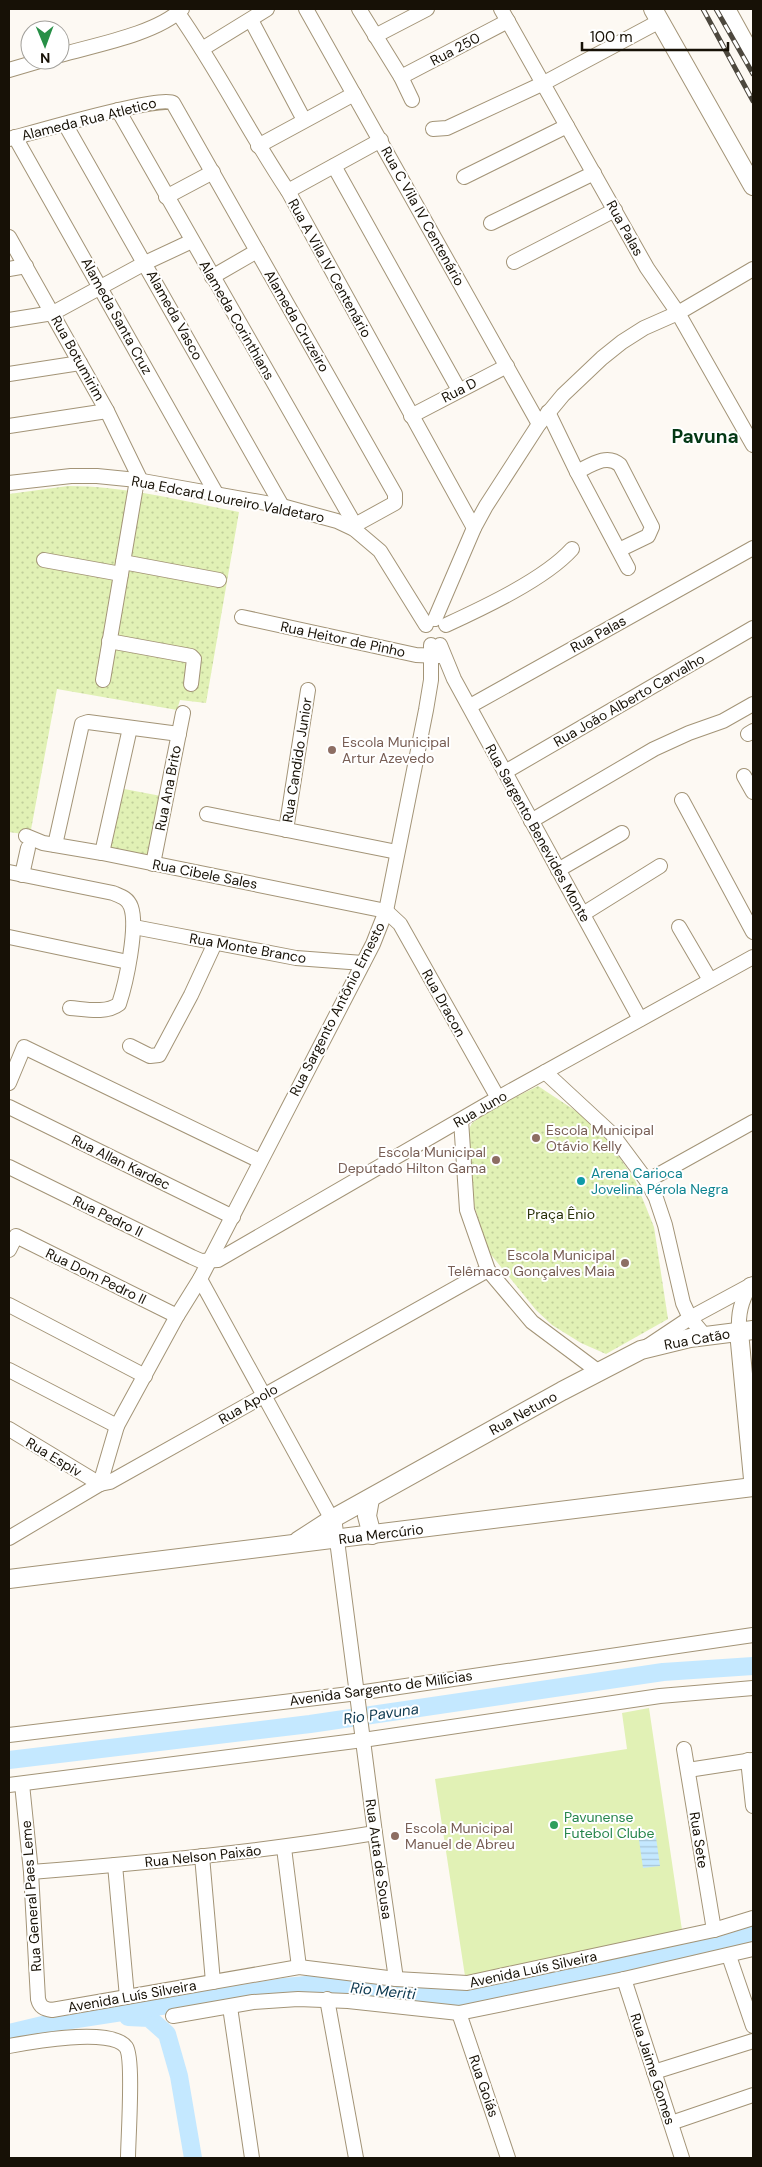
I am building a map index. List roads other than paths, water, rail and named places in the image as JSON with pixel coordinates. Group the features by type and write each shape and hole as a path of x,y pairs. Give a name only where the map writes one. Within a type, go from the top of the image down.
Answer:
{"main road":[{"path":"726,9 753,58"},
{"path":"656,15 753,186"},
{"path":"746,1331 753,1479"},
{"name":"Rua Catão","path":"641,1350 705,1336 746,1331"},
{"name":"Rua Netuno","path":"293,1544 332,1519 641,1350"},
{"name":"Rua Mercúrio","path":"9,1579 753,1487"},
{"path":"370,1499 367,1516 372,1535"}],"street":[{"path":"202,49 267,9"},
{"name":"Rua C Vila IV Centenário","path":"306,9 539,424"},
{"path":"359,9 401,77 412,100"},
{"path":"375,36 427,9"},
{"name":"Rua Palas","path":"501,9 544,82 647,268 678,312 753,445"},
{"path":"70,52 120,39 150,28 180,11"},
{"name":"Rua A Vila IV Centenário","path":"180,11 258,146 288,191 474,528"},
{"path":"433,129 447,128 544,82 656,15"},
{"path":"251,20 304,120"},
{"name":"Rua 250","path":"401,77 508,21"},
{"path":"258,146 354,94"},
{"name":"Alameda Rua Atletico","path":"12,138 118,110 170,101"},
{"name":"Alameda Cruzeiro","path":"170,101 173,103 213,172 395,494 395,503 354,527"},
{"name":"Alameda Corinthians","path":"118,110 354,527"},
{"name":"Alameda Vasco","path":"65,124 282,506"},
{"path":"464,177 567,126"},
{"name":"Alameda Santa Cruz","path":"12,138 218,495"},
{"path":"288,191 381,140"},
{"path":"334,166 459,390"},
{"path":"166,197 213,172"},
{"path":"491,223 594,173"},
{"path":"514,262 615,210"},
{"name":"Rua Botumirim","path":"9,238 108,411 139,481"},
{"path":"9,320 52,313 145,263 192,241"},
{"path":"212,277 257,251"},
{"path":"9,269 26,266"},
{"path":"436,623 448,634 447,639 436,650 424,634 436,623 474,528 548,412 602,358 644,328 678,312 753,269"},
{"path":"9,374 80,363"},
{"name":"Rua D","path":"411,416 508,366"},
{"path":"9,426 108,411"},
{"path":"548,412 577,472 628,568"},
{"path":"577,472 609,459 615,460 620,465 652,527 648,536 619,550"},
{"name":"Rua Edcard Loureiro Valdetaro","path":"9,483 71,476 97,476 139,481 317,514 354,527 380,551 402,590 436,623"},
{"path":"102,680 139,481"},
{"name":"Rua Palas","path":"470,706 753,548"},
{"path":"436,623 472,613 551,568 572,549"},
{"path":"44,560 219,580"},
{"name":"Rua Heitor de Pinho","path":"242,617 416,655 436,650"},
{"name":"Rua João Alberto Carvalho","path":"505,772 753,628"},
{"path":"109,641 191,656 194,659 191,684"},
{"name":"Rua Sargento Benevides Monte","path":"436,650 470,706 640,1018"},
{"name":"Rua Sargento Antônio Ernesto","path":"100,1484 117,1426 233,1217 363,963 386,911 436,650"},
{"name":"Rua Candido Junior","path":"286,830 308,690"},
{"path":"531,821 654,749 689,733 723,721 753,704"},
{"name":"Rua Ana Brito","path":"153,864 183,713"},
{"path":"55,845 82,724 88,722 179,734"},
{"path":"102,853 130,728"},
{"path":"744,776 753,792"},
{"path":"682,800 753,932"},
{"path":"207,814 397,852"},
{"path":"558,870 622,833"},
{"name":"Rua Cibele Sales","path":"15,874 27,842 43,843 102,853 386,911"},
{"path":"583,914 660,866"},
{"path":"15,874 120,895 127,900 131,907 134,927 119,1004 113,1008 70,1008"},
{"name":"Rua Dracon","path":"386,911 400,924 498,1098"},
{"name":"Rua Monte Branco","path":"134,927 296,958 363,963"},
{"path":"679,927 710,980"},
{"path":"9,937 128,962"},
{"path":"130,1046 150,1056 158,1055 191,995 215,943"},
{"name":"Rua Juno","path":"208,1262 228,1256 498,1098 753,957"},
{"path":"9,1082 24,1047 260,1161"},
{"path":"545,1072 612,1134 646,1181 656,1198 665,1225 678,1286 690,1318 705,1336"},
{"name":"Rua Allan Kardec","path":"9,1107 233,1217"},
{"path":"461,1120 467,1210 488,1270 532,1322 599,1372"},
{"path":"646,1181 753,1122"},
{"name":"Rua Pedro II","path":"9,1167 192,1257 208,1262"},
{"name":"Rua Dom Pedro II","path":"9,1250 16,1236 177,1316"},
{"name":"Rua Apolo","path":"9,1538 100,1484 110,1482 488,1270"},
{"name":"Rua Auta de Sousa","path":"200,1279 332,1519 338,1539 375,1833 396,1979"},
{"path":"746,1331 738,1314 742,1302 752,1285"},
{"name":"Rua Netuno","path":"641,1350 690,1318 752,1285"},
{"path":"9,1306 145,1376"},
{"path":"9,1370 117,1426"},
{"name":"Rua Espiv","path":"9,1429 100,1484"},
{"name":"Avenida Sargento de Milícias","path":"9,1735 358,1695 753,1635"},
{"path":"15,1784 660,1696 753,1688"},
{"name":"Rua Sete","path":"684,1749 714,1930"},
{"path":"688,1770 751,1760 753,1806"},
{"name":"Rua General Paes Leme","path":"15,1784 31,1872 38,1999 42,2007"},
{"name":"Rua Nelson Paixão","path":"31,1872 284,1848 375,1833"},
{"path":"284,1848 299,1967"},
{"path":"202,1856 213,1982"},
{"path":"115,1865 127,1996"},
{"name":"Avenida Luís Silveira","path":"42,2007 52,2010 299,1967 450,1984 481,1981 714,1930 753,1918"},
{"name":"Avenida Luís Silveira","path":"173,2016 273,2000 327,1999 459,2013 624,1979 753,1949"},
{"path":"729,1956 753,2026"},
{"name":"Rua Jaime Gomes","path":"624,1979 682,2158"},
{"path":"327,1999 356,2158"},
{"path":"230,2007 252,2158"},
{"name":"Rua Goiás","path":"459,2013 508,2158"},
{"path":"9,2046 67,2037 107,2039 120,2042 126,2047 129,2057 130,2079 128,2158"},
{"path":"654,2072 753,2041"},
{"path":"671,2123 753,2094"}],"water":[{"path":"655,1830 660,1866 643,1868 638,1833"}],"waterway":[{"name":"Rio Pavuna","path":"9,1760 310,1724 663,1672 753,1666"},
{"name":"Rio Meriti","path":"9,2033 51,2023 285,1987 316,1984 450,1999 481,1996 632,1964 734,1940 753,1933"},
{"path":"128,2017 149,2018 167,2034 179,2076 193,2158"}],"railway":[{"path":"703,9 753,101"},
{"path":"716,9 753,74"}],"place":[{"name":"Escola Municipal Artur Azevedo","path":"332,750"},
{"name":"Escola Municipal Otávio Kelly","path":"536,1138"},
{"name":"Escola Municipal Deputado Hilton Gama","path":"496,1160"},
{"name":"Arena Carioca Jovelina Pérola Negra","path":"581,1181"},
{"name":"Escola Municipal Telêmaco Gonçalves Maia","path":"625,1263"},
{"name":"Pavunense Futebol Clube","path":"554,1825"},
{"name":"Escola Municipal Manuel de Abreu","path":"395,1836"}],"district":[{"name":"Pavuna","path":"705,436"}],"park label":[{"name":"Praça Ênio","path":"561,1214"}]}
